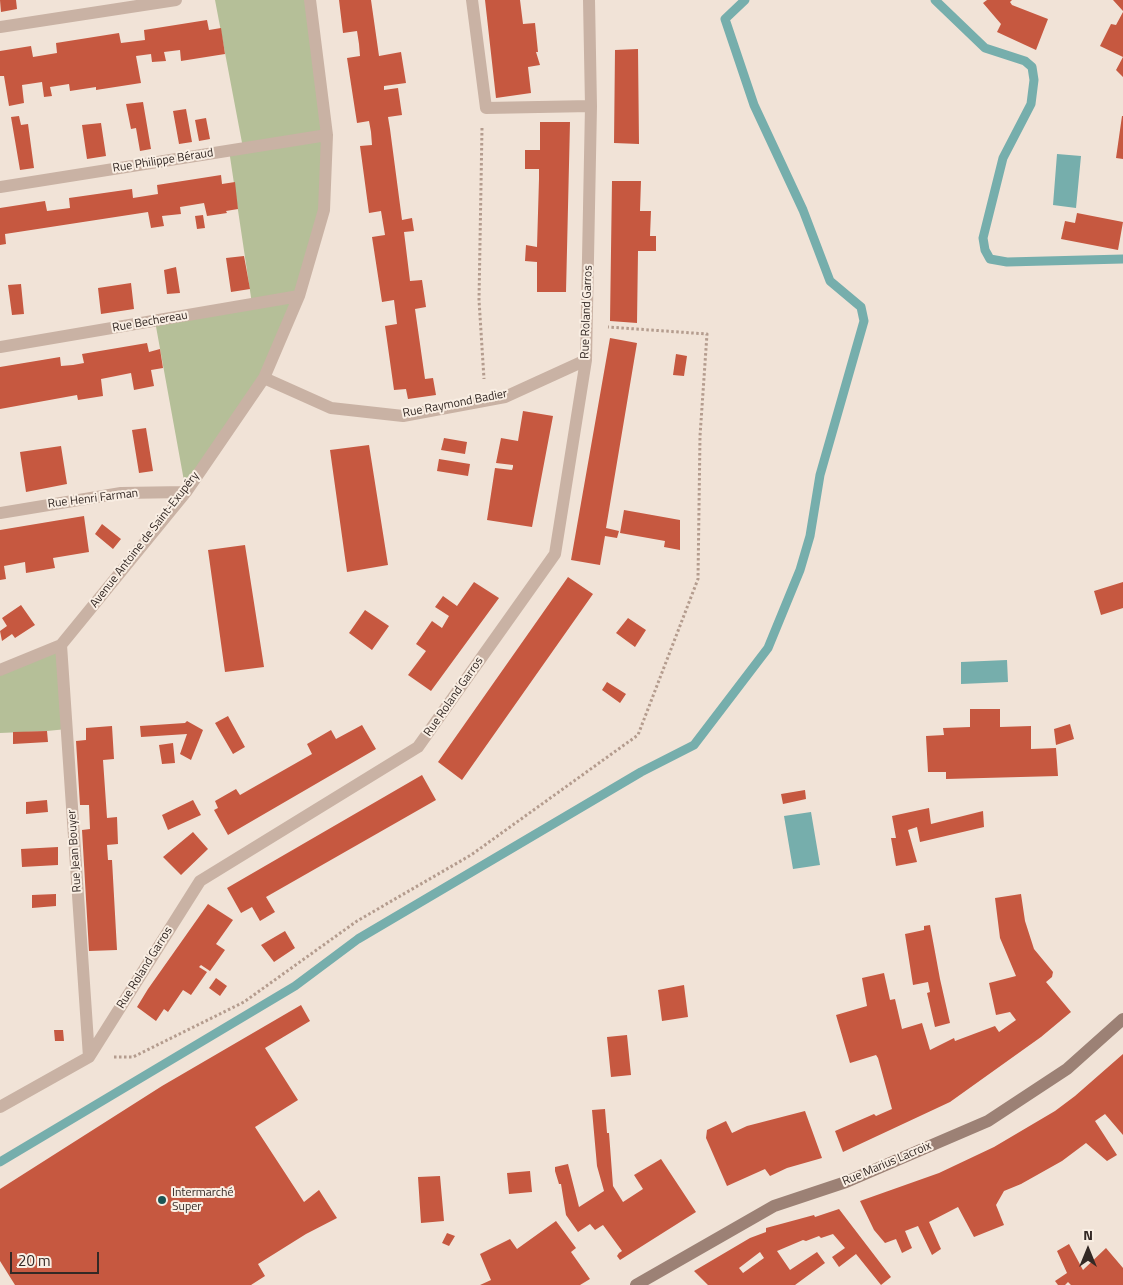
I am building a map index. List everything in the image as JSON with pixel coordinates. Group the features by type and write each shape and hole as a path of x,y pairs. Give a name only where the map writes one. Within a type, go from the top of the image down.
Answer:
{"main road":[{"name":"Rue Marius Lacroix","path":"636,1285 774,1206 846,1182 988,1121 1067,1069 1123,1019"}],"street":[{"path":"0,27 176,0"},
{"name":"Avenue Antoine de Saint-Exupéry","path":"0,670 61,645 186,492 264,378 299,296 324,210 327,135 310,0"},
{"path":"472,0 486,108 591,106"},
{"name":"Rue Roland Garros","path":"0,1107 89,1056 200,881 418,747 556,554 586,360 591,106 589,0"},
{"name":"Rue Philippe Béraud","path":"0,187 327,135"},
{"name":"Rue Bechereau","path":"0,347 299,296"},
{"name":"Rue Raymond Badier","path":"264,378 331,408 403,416 504,397 586,360"},
{"name":"Rue Henri Farman","path":"0,513 121,493 186,492"},
{"name":"Rue Jean Bouyer","path":"61,645 89,1056"}],"path":[{"path":"485,401 479,300 482,122 486,108"},
{"path":"89,1056 134,1057 244,1002 356,921 472,855 638,735 698,579 700,436 707,334 588,326"}],"green space":[{"path":"215,0 310,0 327,135 324,210 264,378 186,492 155,321 252,304 229,150 243,148"},
{"path":"61,645 67,729 0,733 0,670"}],"water":[{"path":"1057,154 1081,156 1076,208 1053,205"},
{"path":"1007,660 1008,682 961,684 961,662"},
{"path":"811,812 820,865 793,869 784,816"}],"building":[{"path":"0,0 16,0 17,9 1,12"},
{"path":"339,0 371,0 379,56 401,52 406,83 384,86 384,90 398,88 402,115 388,117 402,220 412,218 414,231 404,232 410,281 422,280 426,307 415,309 425,379 433,378 436,395 408,399 406,389 394,390 385,326 397,324 394,300 382,302 372,237 385,235 381,211 369,213 360,146 372,145 371,132 369,121 357,123 347,58 360,56 359,44 357,31 343,33"},
{"path":"485,0 520,0 523,24 535,23 538,52 536,52 540,65 528,67 531,93 496,98"},
{"path":"987,0 1012,0 1010,2 1012,5 1048,19 1036,50 997,32 1001,24 983,3"},
{"path":"1113,0 1123,0 1123,11"},
{"path":"1123,12 1123,57 1100,46 1111,24 1116,25"},
{"path":"207,20 209,30 221,28 225,54 181,61 180,50 164,52 166,61 152,62 151,54 136,56 141,83 96,90 96,87 70,91 69,84 50,87 52,96 44,97 42,82 22,85 24,103 9,106 4,76 0,76 0,51 31,46 33,57 57,53 56,43 119,33 121,43 145,40 144,30"},
{"path":"638,49 639,144 614,143 615,50"},
{"path":"1123,57 1123,77 1116,70"},
{"path":"143,102 151,149 140,151 136,128 131,129 126,104"},
{"path":"186,109 192,142 179,144 173,111"},
{"path":"19,116 21,125 28,124 34,168 20,170 11,117"},
{"path":"1123,116 1123,159 1116,158"},
{"path":"206,118 210,139 199,141 195,120"},
{"path":"540,122 570,122 566,292 537,292 537,262 525,261 526,245 537,247 539,169 525,169 525,150 540,150"},
{"path":"101,123 106,156 87,159 82,125"},
{"path":"221,175 222,184 235,182 238,209 226,211 227,213 207,216 204,203 180,207 181,214 162,216 164,226 151,228 148,212 5,234 6,244 0,245 0,208 45,201 47,211 70,208 69,198 132,189 133,198 158,194 157,185"},
{"path":"612,181 641,181 640,211 651,211 650,236 656,236 656,251 638,251 637,323 610,321"},
{"path":"1077,213 1123,222 1118,250 1061,239 1065,221 1075,223"},
{"path":"203,215 205,228 197,229 195,216"},
{"path":"244,256 250,289 231,292 226,258"},
{"path":"176,267 180,293 167,294 164,270"},
{"path":"131,283 134,309 101,314 98,288"},
{"path":"21,284 24,314 12,315 8,285"},
{"path":"610,338 637,343 606,528 619,531 617,538 605,536 600,565 571,560"},
{"path":"147,343 149,352 160,349 163,368 151,370 154,386 134,390 131,373 101,379 103,396 78,400 77,395 0,409 0,367 60,357 61,366 73,365 84,363 82,354"},
{"path":"676,354 687,356 684,376 673,375"},
{"path":"523,411 553,416 532,527 487,520 495,468 512,470 513,467 513,465 496,463 501,438 518,441"},
{"path":"146,428 153,471 139,473 132,430"},
{"path":"444,438 467,442 465,454 441,450"},
{"path":"369,445 388,565 347,572 330,450"},
{"path":"61,446 67,484 26,492 20,452"},
{"path":"439,459 470,464 468,476 437,471"},
{"path":"624,510 680,520 680,550 664,547 665,541 620,533"},
{"path":"84,516 89,552 53,558 55,568 26,573 25,562 4,566 6,579 0,580 0,530"},
{"path":"102,524 121,539 113,549 95,534"},
{"path":"245,545 264,667 225,672 208,550"},
{"path":"568,577 593,594 462,780 438,762"},
{"path":"474,582 499,598 431,691 408,675 426,651 416,644 432,621 442,628 449,616 435,607 443,596 457,606"},
{"path":"1123,582 1123,608 1101,615 1094,591"},
{"path":"21,605 35,625 15,638 12,634 2,641 0,631 7,626 2,618"},
{"path":"365,610 389,626 372,650 349,633"},
{"path":"628,618 646,630 635,647 616,633"},
{"path":"607,682 626,694 620,703 602,690"},
{"path":"970,709 1000,709 1000,727 1031,726 1031,749 1056,748 1058,776 946,779 946,772 928,772 926,736 944,735 943,728 970,727"},
{"path":"228,716 245,747 233,754 215,723"},
{"path":"187,721 203,730 191,760 180,754 187,734 141,737 140,726 185,723"},
{"path":"1070,724 1074,739 1056,745 1054,729"},
{"path":"362,725 376,749 228,835 214,810 218,808 215,801 236,789 240,795 312,754 307,744 331,730 336,739"},
{"path":"112,726 114,759 103,760 107,818 117,817 118,844 107,845 108,860 112,860 117,950 89,951 82,830 90,829 89,805 80,805 76,741 86,740 86,728"},
{"path":"47,731 48,742 13,744 13,732"},
{"path":"173,743 175,763 162,764 159,745"},
{"path":"422,775 436,800 266,897 275,912 260,921 252,907 241,913 227,888"},
{"path":"805,790 806,799 783,804 781,794"},
{"path":"47,800 48,812 26,814 26,802"},
{"path":"193,800 201,815 168,830 162,815"},
{"path":"929,808 931,824 983,811 984,827 920,842 917,827 908,830 917,862 896,866 891,838 896,838 892,816"},
{"path":"193,832 208,849 181,875 163,857"},
{"path":"58,847 58,865 22,867 21,849"},
{"path":"56,894 56,906 32,908 32,895"},
{"path":"1021,894 1025,921 1034,949 1053,972 1052,977 1046,982 1071,1012 1041,1037 950,1102 843,1152 835,1131 874,1114 876,1116 892,1109 878,1058 876,1055 850,1063 836,1015 867,1006 862,978 884,973 890,1000 895,999 902,1029 922,1023 930,1050 954,1038 955,1041 995,1026 999,1032 1016,1020 1010,1012 996,1015 989,983 1016,976 1000,938 995,898"},
{"path":"208,904 233,920 216,944 225,950 210,971 201,965 199,967 207,972 191,995 183,990 168,1012 164,1009 156,1021 137,1007"},
{"path":"930,925 950,1023 935,1027 927,993 930,992 928,982 913,985 905,934 924,930 924,926"},
{"path":"285,931 295,948 274,962 261,945"},
{"path":"216,978 227,986 220,996 209,988"},
{"path":"684,985 688,1017 662,1021 658,990"},
{"path":"301,1005 310,1021 265,1048 298,1100 255,1127 304,1202 319,1190 337,1218 306,1234 258,1264 265,1276 251,1285 15,1285 0,1261 0,1189 162,1086"},
{"path":"54,1030 63,1030 64,1041 55,1041"},
{"path":"627,1035 631,1075 611,1077 607,1037"},
{"path":"1123,1054 1123,1135 1105,1114 1095,1121 1117,1155 1107,1161 1086,1143 1062,1161 1021,1184 1004,1191 996,1205 1004,1225 974,1237 958,1207 929,1222 941,1249 932,1255 918,1226 905,1231 912,1248 902,1253 896,1239 885,1243 874,1230 860,1201 939,1173 994,1147 1055,1111"},
{"path":"605,1109 613,1186 623,1202 643,1189 634,1175 661,1159 696,1212 620,1260 617,1256 622,1251 603,1225 595,1230 590,1224 578,1232 566,1215 561,1184 559,1184 555,1171 555,1167 568,1164 579,1207 604,1191 597,1166 592,1110"},
{"path":"805,1111 822,1158 787,1168 770,1176 765,1169 727,1186 706,1138 707,1130 726,1121 732,1133 747,1126"},
{"path":"530,1171 532,1192 509,1194 507,1173"},
{"path":"440,1176 444,1221 421,1223 418,1177"},
{"path":"839,1209 891,1277 881,1285 856,1254 839,1267 832,1257 845,1248 833,1234 821,1238 819,1236 806,1241 803,1240 777,1251 790,1270 817,1252 825,1263 795,1285 708,1285 694,1271 750,1238 766,1232 766,1228 814,1215 815,1217","holes":["760,1252 764,1258 743,1273 739,1268"]},
{"path":"556,1221 576,1248 571,1252 590,1279 580,1285 480,1285 491,1280 480,1254 510,1239 517,1249"},
{"path":"447,1233 455,1236 449,1246 442,1243"},
{"path":"1069,1244 1083,1270 1106,1248 1123,1268 1123,1285 1071,1285 1068,1282 1065,1285 1058,1285 1055,1281 1067,1273 1057,1251"}],"waterway":[{"path":"0,1162 295,986 358,939 641,772 694,745 768,648 800,570 810,536 820,475 864,321 861,307 830,281 803,210 754,105 725,19 745,0"},
{"path":"935,0 985,48 1025,61 1032,67 1034,80 1031,104 1003,158 983,238 985,250 990,259 1007,262 1123,259"}],"place":[{"name":"Intermarché Super","path":"162,1200"}]}
